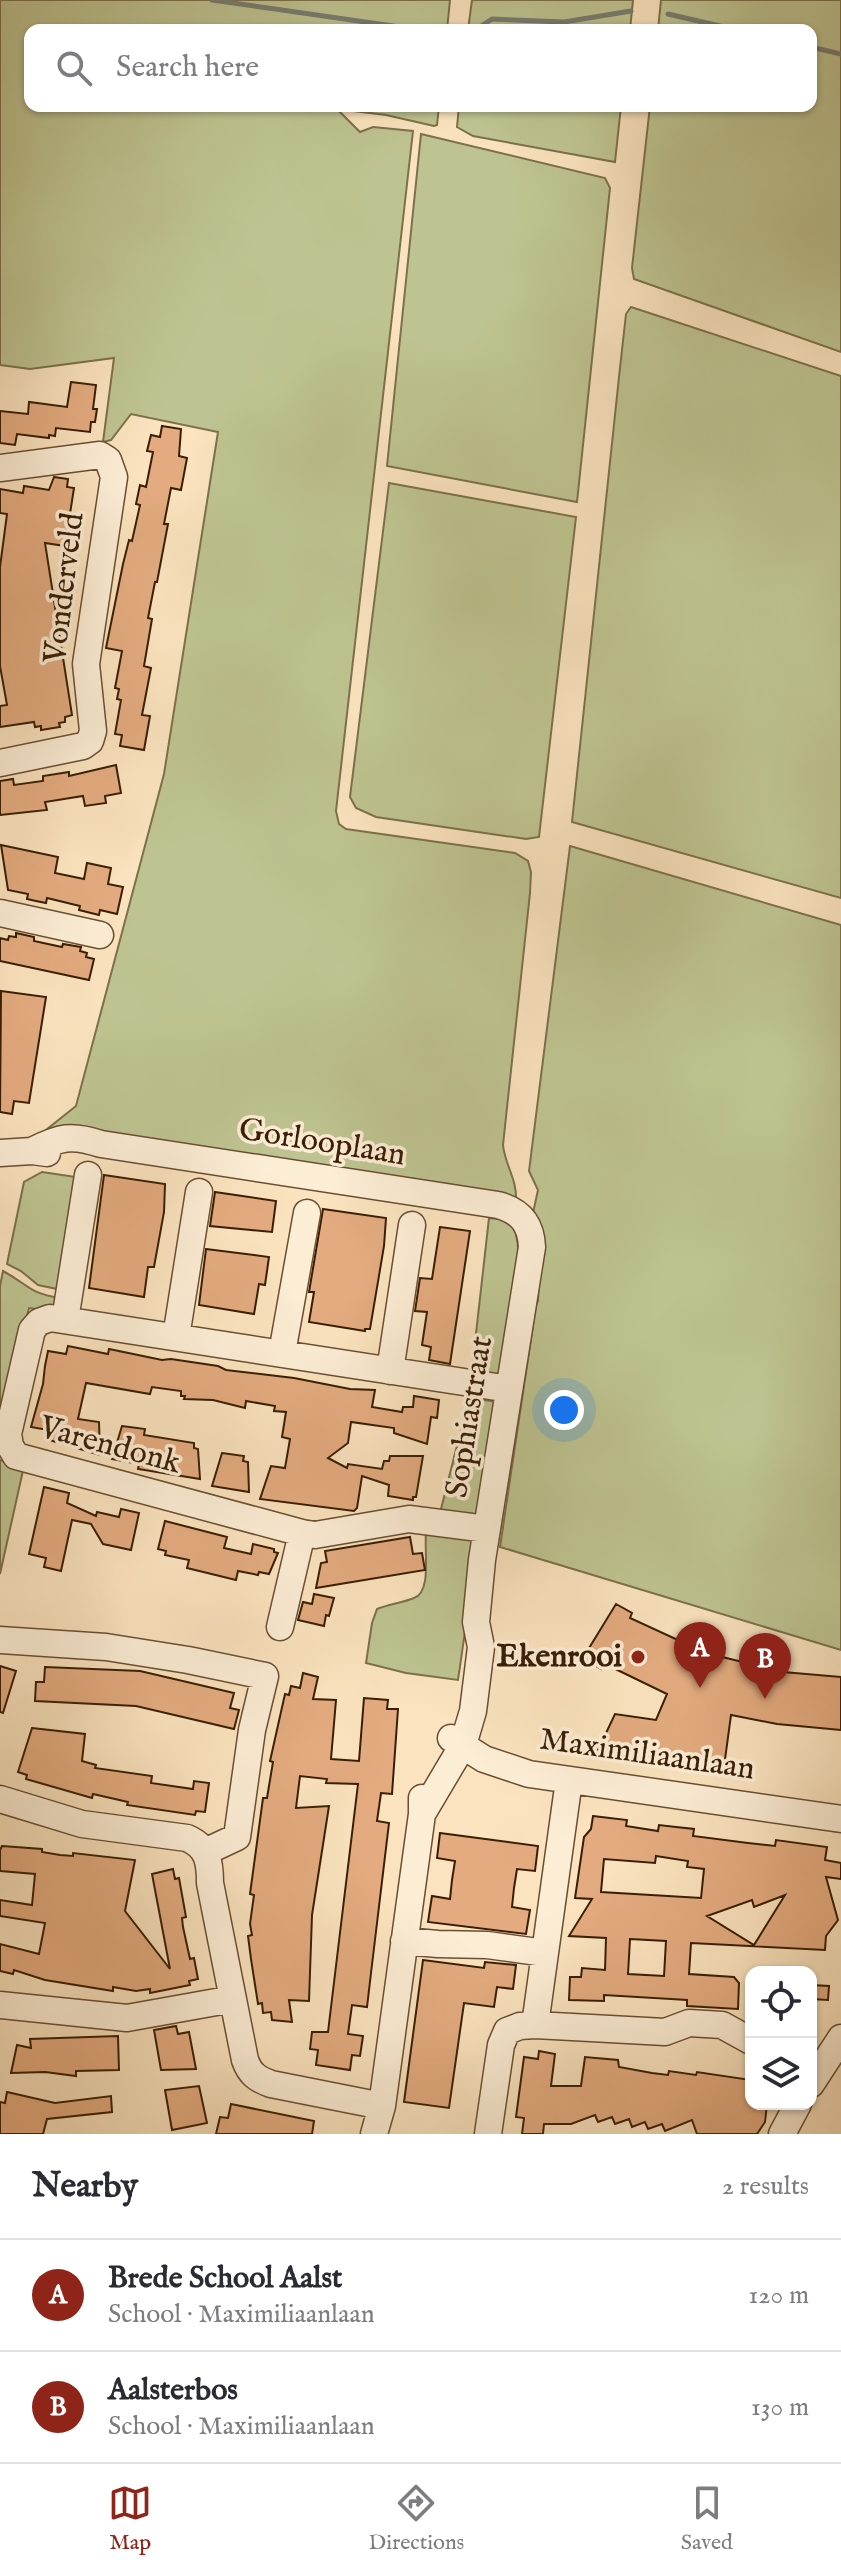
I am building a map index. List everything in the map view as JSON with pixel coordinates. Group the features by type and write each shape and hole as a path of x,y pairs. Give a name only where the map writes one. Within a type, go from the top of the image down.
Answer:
{"street":[{"name":"Vonderveld","path":"0,468 100,455 108,460 114,477 86,664 93,731 90,741 83,746 0,763"},
{"path":"0,913 100,935"},
{"name":"Gorlooplaan","path":"0,1153 67,1153 101,1144 498,1205 512,1208 527,1223"},
{"path":"65,1320 88,1175"},
{"path":"176,1337 199,1192"},
{"path":"282,1353 307,1213"},
{"name":"Sophiastraat","path":"374,2134 382,2106 422,1814 473,1711 481,1654 476,1622 487,1529 532,1247 527,1223"},
{"path":"390,1371 412,1225"},
{"name":"Varendonk","path":"487,1529 421,1519 315,1535 302,1533 16,1456 8,1434 32,1330 39,1322 50,1318 509,1389"},
{"path":"280,1627 302,1533"},
{"path":"0,1640 106,1647 265,1676 252,1730 237,1837 205,1852"},
{"name":"Maximiliaanlaan","path":"457,1741 484,1759 529,1774 841,1819"},
{"path":"535,2025 569,1780"},
{"path":"0,1799 82,1824 187,1838 198,1843 210,1864 210,1883 245,2060 250,2072 258,2080 382,2106"},
{"path":"404,1941 487,1945 545,1953"},
{"path":"0,2005 127,2018 233,1999"},
{"path":"488,2134 501,2045 507,2031 520,2026 665,2032 689,2023 722,2025 746,2038"},
{"path":"817,2070 827,2048"},
{"path":"782,2134 795,2110"}],"green space":[{"path":"0,0 450,0 448,24 24,24 24,112 340,112 360,132 373,127 413,131 336,811 339,824 346,829 515,853 528,861 530,893 503,1145 515,1185 516,1200 80,1132 46,1130 76,1106 164,774 218,432 131,414 111,440 103,442 114,358 30,369 0,365"},
{"path":"472,0 633,0 631,24 469,24"},
{"path":"661,0 841,0 841,352 634,279 632,268 649,112 817,112 817,24 659,24"},
{"path":"362,112 438,112 437,125 434,126"},
{"path":"458,112 620,112 615,162 473,136 457,127"},
{"path":"421,134 605,178 610,188 577,502 387,466"},
{"path":"631,307 841,376 841,898 572,822 626,314"},
{"path":"389,483 576,517 539,837 526,839 376,817 356,808 350,797"},
{"path":"570,846 841,925 841,1650 500,1547 538,1301 541,1242 533,1213 538,1190 529,1171"},
{"path":"42,1172 76,1177 57,1289 38,1285 7,1264 24,1182"},
{"path":"489,1218 510,1223 517,1237 518,1277 502,1383 471,1378"},
{"path":"3,1271 35,1291 60,1298 59,1312 29,1308 0,1422 0,1286"},
{"path":"469,1398 499,1402 481,1522 440,1513"},
{"path":"0,1460 24,1466 0,1574"},
{"path":"426,1533 453,1534 478,1542 458,1680 406,1673 366,1663 377,1609 414,1598 423,1588"}],"building":[{"path":"71,382 96,385 93,409 97,409 90,432 56,428 55,436 49,435 49,438 17,434 15,445 0,443 0,411 28,414 29,402 67,407"},
{"path":"162,426 181,429 179,456 187,458 181,490 171,488 164,524 168,524 148,618 152,619 144,666 151,668 142,715 150,716 144,750 120,746 122,735 115,734 121,700 117,699 119,689 115,688 122,651 106,648 123,564 140,505 136,504 140,485 146,487 153,452 147,451 151,435 160,437"},
{"path":"54,477 68,479 67,487 74,488 65,546 45,543 72,715 59,723 60,727 41,730 41,726 35,727 34,722 0,727 0,706 7,705 0,666 0,567 7,514 0,513 0,489 23,493 24,486 49,490"},
{"path":"116,765 121,793 105,796 106,803 85,806 83,796 45,802 47,810 0,815 0,781 13,779 14,785 43,781 43,776 69,772 69,776"},
{"path":"1,845 58,857 55,873 84,879 87,863 111,868 108,884 123,887 117,914 100,910 99,915 79,910 80,906 47,898 46,903 27,899 28,894 8,890"},
{"path":"16,933 34,937 34,941 62,947 63,944 81,947 80,951 87,953 86,957 94,959 89,980 0,961 0,938 8,940 9,936 16,937"},
{"path":"1,991 46,997 29,1103 14,1101 12,1114 0,1112"},
{"path":"104,1175 165,1184 164,1212 154,1267 148,1267 144,1297 89,1288"},
{"path":"215,1192 276,1201 272,1232 210,1226"},
{"path":"323,1209 386,1218 370,1329 365,1331 309,1322 314,1292 309,1292"},
{"path":"440,1227 470,1231 450,1364 429,1360 431,1347 422,1345 427,1312 415,1311 420,1278 432,1279"},
{"path":"206,1249 269,1257 265,1285 259,1284 254,1314 199,1305"},
{"path":"68,1346 108,1354 109,1349 162,1360 218,1366 226,1370 375,1390 372,1407 402,1412 403,1407 413,1407 414,1396 439,1400 437,1418 431,1417 427,1444 394,1433 394,1428 351,1422 348,1443 328,1458 347,1468 348,1464 382,1469 384,1461 389,1461 390,1456 423,1456 416,1497 413,1500 388,1496 389,1485 362,1476 354,1511 260,1499 271,1466 285,1468 290,1439 282,1437 286,1412 274,1411 275,1406 246,1401 245,1408 213,1400 184,1399 181,1391 152,1387 150,1394 86,1383 78,1419 99,1422 100,1455 46,1439 48,1430 31,1427 48,1351 66,1354"},
{"path":"122,1426 145,1429 144,1435 194,1443 194,1448 198,1449 200,1479 138,1469 139,1464 112,1459"},
{"path":"222,1453 244,1456 243,1461 248,1462 249,1492 212,1486"},
{"path":"44,1487 69,1493 67,1503 96,1516 97,1512 119,1517 121,1509 139,1513 131,1550 103,1544 91,1524 72,1520 61,1571 44,1567 46,1558 29,1554"},
{"path":"165,1521 227,1537 224,1548 251,1554 253,1544 274,1549 278,1553 269,1574 238,1571 236,1580 187,1568 189,1560 165,1555 166,1551 158,1549"},
{"path":"410,1537 413,1554 422,1553 425,1570 316,1588 321,1563 327,1562 325,1551"},
{"path":"314,1594 334,1598 324,1626 298,1620 303,1602 312,1604"},
{"path":"616,1604 632,1613 630,1618 706,1653 783,1672 841,1677 841,1730 777,1724 731,1715 724,1767 598,1750 615,1714 656,1720 667,1694 603,1663 601,1669 583,1658"},
{"path":"0,1666 16,1671 3,1713 0,1712"},
{"path":"45,1667 140,1671 234,1693 230,1708 239,1710 234,1729 136,1706 35,1701 36,1682 44,1682"},
{"path":"303,1673 318,1677 313,1699 336,1700 331,1759 359,1761 364,1698 388,1700 387,1709 398,1709 392,1794 381,1793 377,1821 389,1823 367,2007 352,2005 348,2034 363,2036 360,2056 352,2055 350,2070 316,2065 318,2050 310,2049 312,2032 328,2032 358,1784 326,1783 327,1779 300,1776 296,1808 329,1806 312,1915 309,2001 289,2000 292,2022 272,2020 271,2012 263,2013 262,2003 258,2004 248,1936 252,1935 250,1924 254,1895 250,1894 263,1798 267,1798 273,1762 270,1761 285,1694 289,1695 291,1686 300,1688"},
{"path":"32,1728 85,1734 82,1761 96,1765 95,1768 152,1776 151,1783 193,1789 194,1781 209,1783 205,1812 196,1811 195,1815 127,1805 128,1802 93,1794 92,1798 26,1779 27,1775 18,1772"},
{"path":"593,1816 627,1820 626,1826 658,1831 659,1825 694,1829 693,1836 775,1846 776,1840 827,1847 825,1860 841,1863 841,1879 826,1877 838,1920 826,1936 825,1950 691,1943 689,1974 734,1977 739,1983 738,2009 687,2006 687,2000 604,1995 604,2001 569,2000 570,1977 581,1977 582,1968 605,1970 606,1938 569,1936 592,1899 575,1898 584,1837 591,1829","holes":["656,1856 688,1861 687,1867 704,1869 701,1898 601,1892 604,1859 655,1863","785,1895 754,1945 707,1916 752,1900 754,1907","630,1939 666,1941 664,1976 628,1974"]},
{"path":"440,1833 538,1846 535,1871 517,1869 514,1888 512,1907 530,1910 526,1934 428,1922 432,1896 450,1899 455,1861 437,1858"},
{"path":"2,1846 42,1849 42,1852 60,1855 73,1856 73,1853 135,1860 125,1911 170,1969 152,1874 173,1869 175,1879 179,1878 186,1917 182,1918 183,1927 198,1979 189,1981 190,1985 150,1993 150,1989 136,1991 113,1987 113,1991 45,1980 14,1970 13,1974 0,1971 0,1944 39,1954 45,1923 0,1916 0,1900 32,1905 35,1874 0,1871"},
{"path":"423,1960 484,1968 485,1962 516,1965 513,1989 497,1987 494,2007 464,2003 449,2108 404,2102"},
{"path":"817,1985 829,1986 828,2000 817,1999"},
{"path":"176,2026 178,2034 189,2032 196,2069 161,2070 154,2030"},
{"path":"118,2036 119,2070 76,2071 76,2076 45,2072 11,2073 17,2045 31,2048 30,2039"},
{"path":"539,2051 555,2054 551,2086 581,2086 585,2057 618,2060 619,2067 652,2073 668,2075 669,2071 696,2075 697,2072 745,2079 745,2110 766,2110 765,2122 757,2134 697,2134 692,2120 665,2131 662,2124 648,2129 645,2122 632,2127 629,2119 615,2124 612,2117 598,2122 595,2115 571,2124 544,2124 543,2134 522,2134 524,2118 516,2117 524,2057 538,2059"},
{"path":"199,2086 207,2123 172,2130 165,2090"},
{"path":"7,2092 55,2103 111,2096 112,2112 47,2119 43,2134 0,2134 0,2102 5,2103"},
{"path":"231,2104 314,2121 312,2134 216,2134 220,2117 228,2118"}],"waterway":[{"path":"212,0 379,24"},
{"path":"484,24 492,19 564,22 631,11"},
{"path":"668,14 711,24"},
{"path":"817,48 841,54"}],"place":[{"name":"Ekenrooi","path":"638,1657"},
{"name":"Brede School Aalst","path":"700,1688"},
{"name":"Aalsterbos","path":"765,1699"}]}
